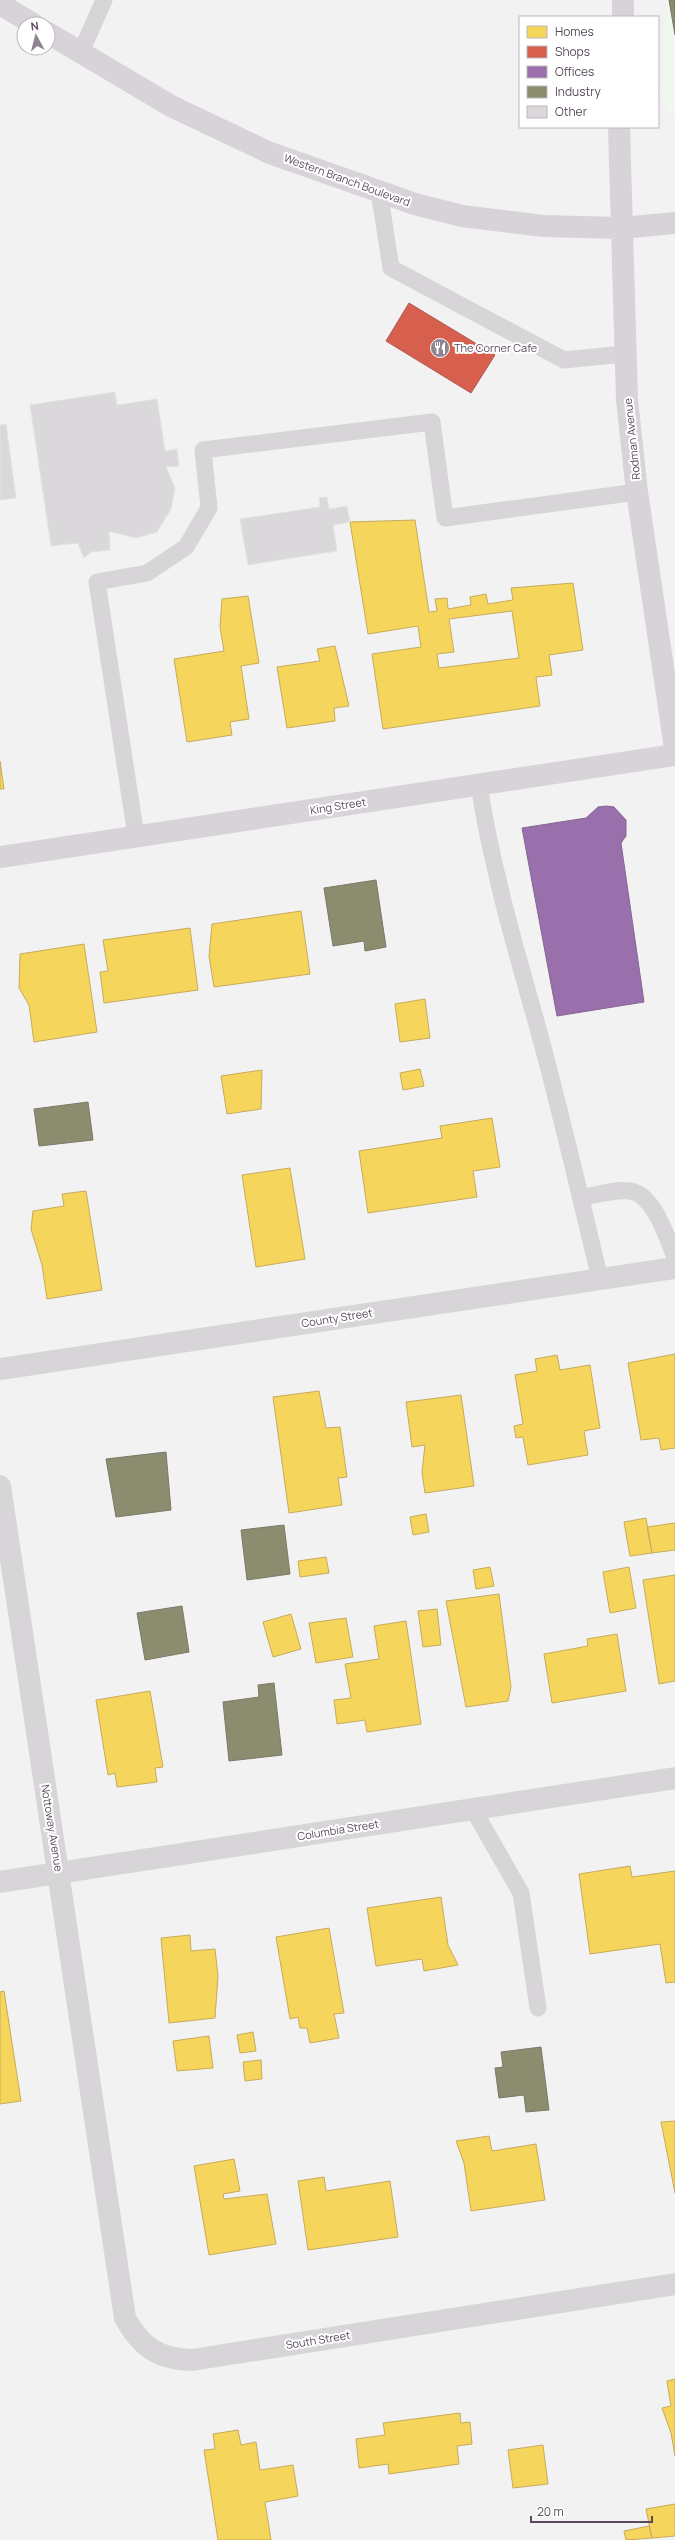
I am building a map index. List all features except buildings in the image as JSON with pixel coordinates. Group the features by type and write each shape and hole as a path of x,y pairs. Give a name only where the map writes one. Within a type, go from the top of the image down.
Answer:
{"street":[{"path":"623,0 623,16"},
{"path":"0,4 20,16"},
{"name":"Western Branch Boulevard","path":"56,38 172,106 270,153 415,204 462,216 543,226 621,228 675,223"},
{"name":"Rodman Avenue","path":"619,128 624,354 637,492 675,748"},
{"name":"King Street","path":"0,857 675,755"},
{"name":"County Street","path":"0,1369 675,1268"},
{"name":"Nottoway Avenue","path":"0,1486 103,2171"},
{"name":"Columbia Street","path":"0,1882 675,1778"},
{"name":"South Street","path":"103,2171 124,2318 134,2335 153,2352 176,2359 192,2360 675,2284"}],"lane":[{"path":"81,52 106,1"},
{"path":"379,191 391,268 564,360 624,354"},
{"path":"136,836 97,582 147,573 186,547 209,508 203,450 432,422 445,518 637,492"},
{"path":"479,785 486,833 508,925 539,1034 600,1279"},
{"path":"581,1198 605,1193 630,1191 640,1195 648,1202 661,1223 675,1257"},
{"path":"473,1809 521,1893 538,2008"}],"shaded area":[{"path":"666,0 675,0 675,122 662,101"}],"place":[{"name":"The Corner Cafe","path":"440,348"}]}
